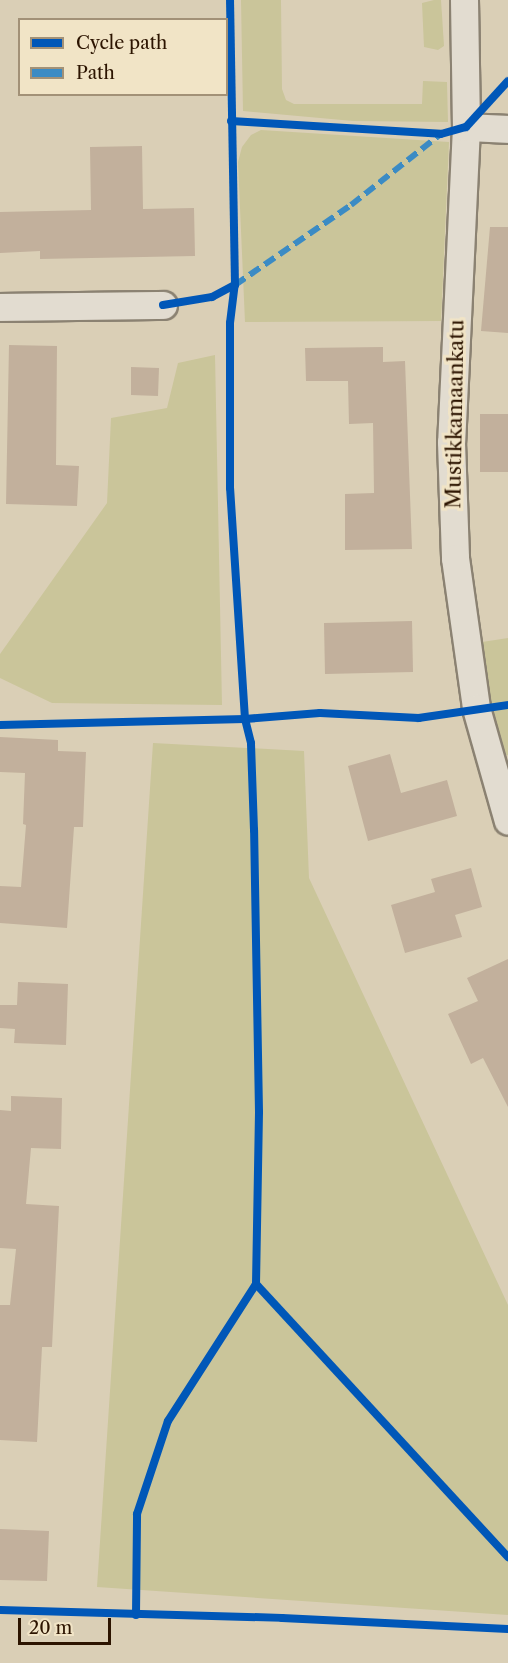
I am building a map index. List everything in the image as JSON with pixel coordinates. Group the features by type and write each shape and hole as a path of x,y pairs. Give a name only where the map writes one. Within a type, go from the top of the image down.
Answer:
{"street":[{"name":"Mustikkamaankatu","path":"464,0 466,127 451,442 455,558 476,708 508,821"},
{"path":"466,127 508,129"},
{"path":"0,307 163,305"}],"shaded area":[{"path":"241,0 281,0 282,89 286,100 294,104 422,104 423,81 447,82 448,122 353,121 243,111"},
{"path":"441,0 444,46 438,50 424,47 422,3"},
{"path":"261,130 449,142 441,321 245,322 238,162 242,147 251,135"},
{"path":"215,355 222,705 52,703 0,678 0,654 107,503 111,418 167,408 178,363"},
{"path":"508,638 508,755 503,756 492,715 482,642"},
{"path":"153,743 304,751 309,878 508,1305 508,1615 97,1587"}],"building":[{"path":"142,146 143,209 194,208 195,256 40,259 40,251 0,253 0,212 91,210 90,147"},
{"path":"490,227 508,227 508,333 481,331"},
{"path":"9,345 57,346 56,465 79,466 77,506 6,504"},
{"path":"383,347 383,362 405,361 412,549 345,550 345,494 374,493 373,423 349,424 348,381 306,381 305,348"},
{"path":"131,367 159,368 158,396 131,395"},
{"path":"480,414 508,414 508,472 480,472"},
{"path":"412,621 413,672 325,674 324,623"},
{"path":"0,737 58,740 58,751 86,752 83,827 74,827 67,928 0,923 0,886 21,887 26,825 23,824 25,773 0,772"},
{"path":"390,754 401,793 447,780 457,816 368,841 348,766"},
{"path":"471,868 482,907 455,915 462,937 405,953 391,905 435,892 431,879"},
{"path":"508,959 508,1107 483,1058 471,1064 448,1014 478,1001 467,978"},
{"path":"18,982 68,984 66,1045 14,1043 15,1029 0,1028 0,1005 17,1005"},
{"path":"11,1096 62,1098 61,1149 31,1148 26,1204 59,1206 52,1347 42,1347 37,1442 0,1440 0,1305 10,1305 16,1249 0,1248 0,1110 11,1111"},
{"path":"0,1529 49,1531 47,1581 0,1580"}],"marked path":[{"path":"235,285 351,205 441,134"}],"cycle path":[{"path":"136,1615 137,1514 168,1421 256,1284 259,1112 254,830 251,743 245,719 230,488 230,323 235,285 230,0"},
{"path":"231,121 441,134 466,127 508,81"},
{"path":"163,305 212,297 235,285"},
{"path":"0,725 245,719 320,713 419,718 508,705"},
{"path":"256,1284 508,1557"},
{"path":"0,1610 282,1618 508,1629"}]}
